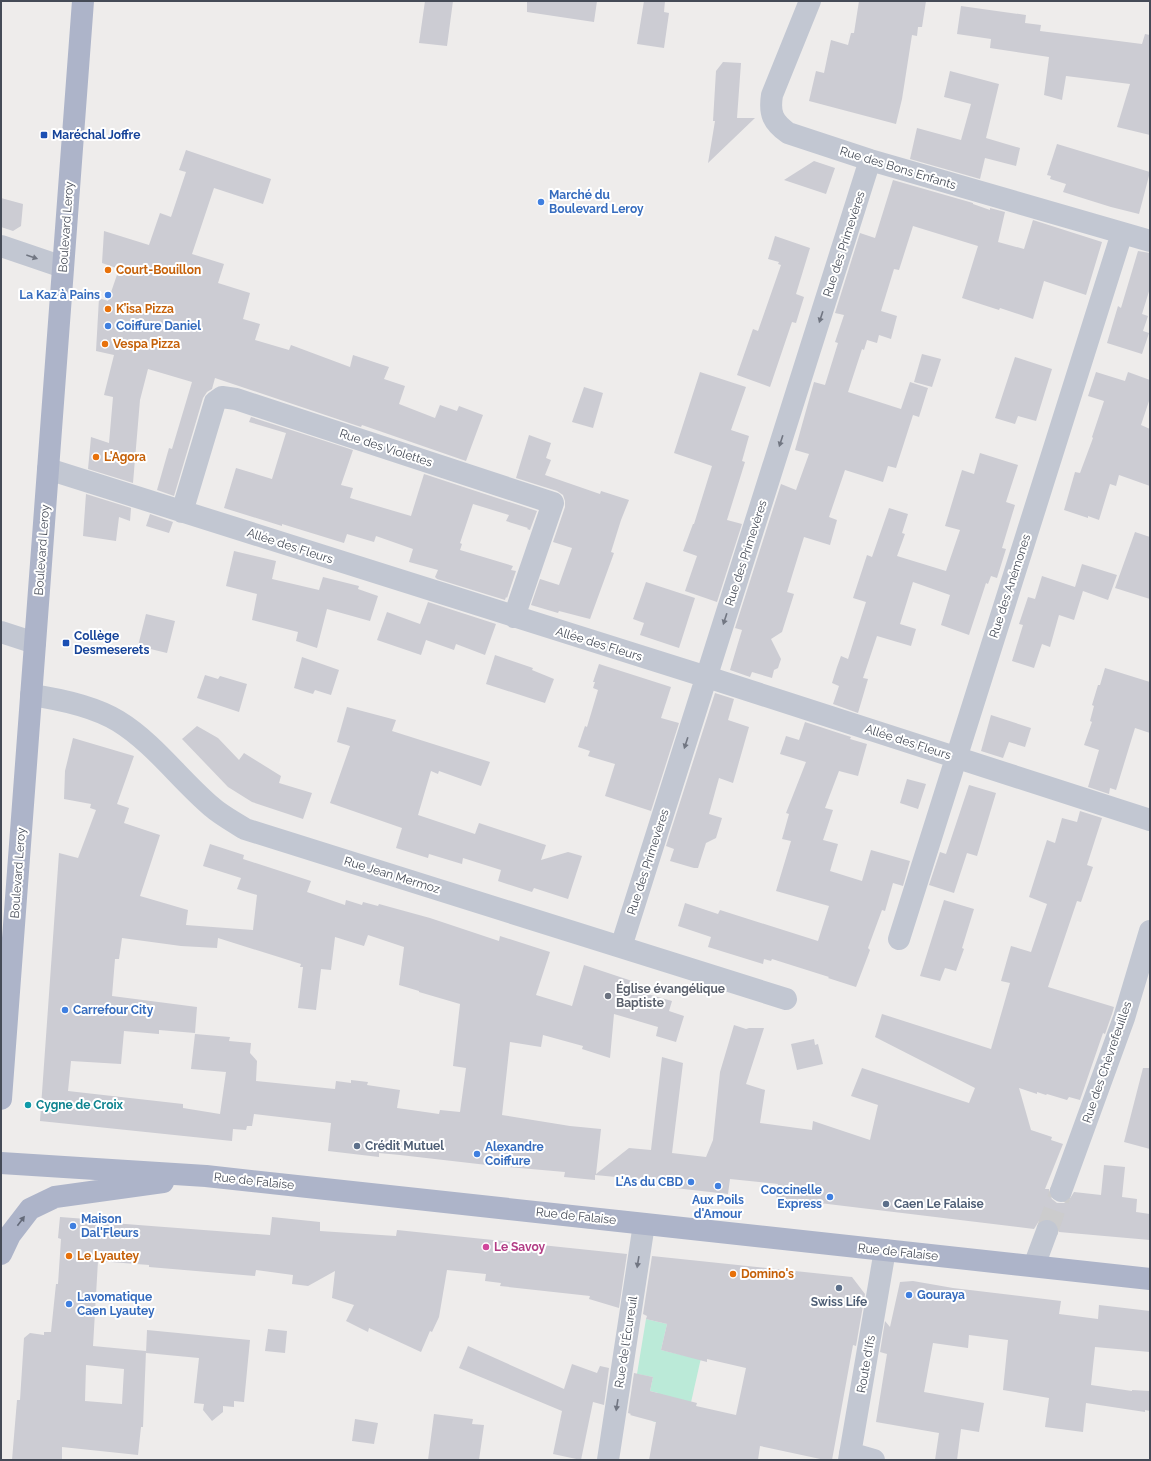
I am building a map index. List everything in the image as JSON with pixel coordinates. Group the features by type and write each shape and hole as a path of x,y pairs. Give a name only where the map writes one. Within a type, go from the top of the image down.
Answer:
{"main road":[{"name":"Boulevard Leroy","path":"1,1099 83,1"},
{"name":"Rue de Falaise","path":"1,1163 206,1176 1150,1279"},
{"path":"1,1254 10,1236 30,1209 55,1196 206,1176"}],"street":[{"name":"Rue des Bons Enfants","path":"810,1 772,96 770,107 773,118 778,126 788,133 870,160 1150,241"},
{"name":"Rue des Primevères","path":"622,947 870,160"},
{"name":"Rue des Anémones","path":"898,939 1122,233"},
{"path":"1,246 63,267"},
{"name":"Rue des Violettes","path":"182,512 215,402 222,397 236,399 553,503 514,617"},
{"name":"Allée des Fleurs","path":"48,469 707,677 1150,820"},
{"path":"1,632 35,643"},
{"name":"Rue Jean Mermoz","path":"31,695 59,699 91,709 117,720 142,739 212,808 245,828 786,999"},
{"name":"Rue des Chèvrefeuilles","path":"1061,1191 1124,1018 1150,931"},
{"name":"Rue de l'Écureuil","path":"608,1460 644,1224"},
{"path":"1034,1266 1047,1231"},
{"name":"Route d'Ifs","path":"874,1460 850,1456 885,1250"}],"green space":[{"path":"646,1319 667,1324 661,1350 701,1358 685,1429 652,1421 658,1393 650,1391 653,1377 637,1374"}],"building":[{"path":"425,1 453,1 447,46 419,43"},
{"path":"527,1 597,1 594,22 527,12"},
{"path":"644,1 665,1 664,12 669,13 664,48 637,44"},
{"path":"859,1 926,1 922,27 918,27 917,36 912,35 902,99 896,124 809,101 816,71 824,73 831,40 848,45 851,33 854,33"},
{"path":"961,6 1026,15 1025,23 1041,25 1040,31 1142,44 1145,34 1150,35 1150,135 1117,127 1130,84 1066,76 1062,100 1044,95 1049,57 990,48 991,39 957,34"},
{"path":"723,62 741,63 737,118 755,118 708,163 715,121 713,121 716,71"},
{"path":"950,71 999,84 986,138 1020,148 1016,166 985,158 980,179 910,159 917,128 961,140 971,104 944,97"},
{"path":"1057,144 1150,172 1139,214 1063,192 1066,184 1050,179 1051,176 1047,175"},
{"path":"186,150 271,179 263,204 214,188 192,254 224,264 218,283 250,293 243,319 260,324 255,340 289,350 291,345 350,367 353,355 389,367 384,379 405,386 399,404 435,418 440,405 457,411 459,406 483,415 466,461 362,425 361,427 215,378 212,389 207,392 203,398 174,496 157,490 169,448 172,449 192,382 148,369 140,400 133,483 88,469 91,437 109,443 113,397 104,395 114,355 96,351 99,298 108,301 119,269 102,263 104,231 149,245 160,213 171,217 186,172 179,170"},
{"path":"814,161 835,168 826,194 784,180"},
{"path":"893,180 973,203 990,210 990,208 1005,212 998,242 1024,249 1033,220 1102,242 1086,295 1044,281 1033,319 962,298 978,246 913,226 899,270 894,269 881,311 897,316 891,339 879,335 877,343 867,340 864,350 862,349 848,392 901,409 910,382 928,388 919,417 913,415 896,468 888,466 883,482 845,470 829,517 837,520 830,545 804,537 787,592 794,594 782,632 771,639 781,659 778,668 774,670 772,678 752,672 750,677 730,670 742,630 735,628 781,484 796,490 809,454 795,450 814,382 825,385 838,343 835,342 844,315 835,313 860,233 875,238"},
{"path":"1,198 23,204 21,226 13,231 1,227"},
{"path":"775,236 810,248 796,294 804,297 796,323 792,322 770,387 737,375 753,329 758,331 781,265 778,264 779,262 768,259"},
{"path":"1138,251 1150,253 1150,288 1142,314 1148,316 1143,331 1149,333 1142,354 1107,343 1118,306 1121,308"},
{"path":"922,354 941,359 932,387 914,382"},
{"path":"1015,357 1052,369 1036,421 1018,416 1015,424 995,418"},
{"path":"700,372 746,387 731,430 749,436 742,461 745,462 727,520 742,524 717,602 685,591 697,556 683,551 694,524 712,466 674,453"},
{"path":"1096,372 1125,381 1128,372 1150,380 1150,398 1141,425 1150,429 1150,486 1119,475 1116,486 1110,484 1099,520 1064,510 1075,472 1080,473 1093,438 1092,437 1104,401 1088,396"},
{"path":"584,387 603,393 593,428 572,422"},
{"path":"251,417 353,450 341,485 353,488 350,498 411,516 424,474 537,511 530,530 506,521 509,515 473,504 460,543 462,544 460,550 513,566 511,570 516,571 507,598 506,597 505,600 437,579 435,577 438,570 409,562 413,549 376,536 374,542 347,534 344,543 224,508 236,468 272,479 286,433 249,422"},
{"path":"529,435 551,443 546,458 551,460 545,475 600,494 601,491 629,500 611,552 614,553 590,619 559,611 558,613 531,605 540,579 559,585 572,548 553,542 565,507 563,495 557,491 516,478"},
{"path":"980,453 1018,465 1006,502 1015,505 1002,548 1006,549 997,578 991,576 988,584 986,583 969,635 941,625 950,595 913,582 900,624 916,629 911,646 877,636 863,678 868,679 858,713 833,704 839,686 832,683 837,667 841,656 848,659 866,602 853,598 867,555 872,557 889,508 908,514 902,533 905,534 897,556 946,571 960,530 945,526 962,470 974,474"},
{"path":"86,494 131,508 130,521 119,517 116,541 83,536"},
{"path":"150,514 173,522 169,533 146,526"},
{"path":"1135,532 1150,537 1150,599 1115,588"},
{"path":"234,551 276,561 272,579 319,590 323,577 359,586 358,589 378,596 370,621 327,609 317,648 296,641 298,632 252,620 257,594 226,586"},
{"path":"1082,564 1117,575 1108,600 1083,591 1074,620 1059,615 1050,647 1042,644 1034,668 1012,661 1023,625 1019,624 1028,597 1035,599 1042,576 1075,587"},
{"path":"646,582 695,598 679,648 640,635 644,623 633,619"},
{"path":"428,602 496,624 485,655 456,644 454,650 426,640 421,655 377,640 387,612 420,624"},
{"path":"146,614 175,621 167,653 138,646"},
{"path":"495,655 533,668 532,670 554,679 545,703 486,684"},
{"path":"302,657 339,670 331,695 315,690 313,694 294,688"},
{"path":"599,664 671,687 661,718 679,723 651,811 605,796 615,764 588,756 590,751 578,747 585,726 587,727 598,690 593,688 595,682 593,682"},
{"path":"1105,668 1150,682 1150,733 1135,728 1116,790 1110,788 1109,794 1088,787 1099,750 1084,745 1092,722 1090,721 1094,706 1092,705"},
{"path":"205,675 218,679 220,676 247,684 239,712 197,698"},
{"path":"715,693 734,699 728,720 749,727 733,783 719,778 709,814 722,818 716,838 706,843 698,868 694,868 670,861 674,849 666,846"},
{"path":"347,707 396,720 392,731 490,762 481,786 439,771 438,774 431,771 418,815 475,834 479,823 546,845 541,860 568,852 582,856 568,899 534,888 532,892 498,881 501,870 463,858 462,864 429,854 428,858 396,848 402,828 330,803 350,746 337,742"},
{"path":"991,715 1031,728 1025,747 1009,742 1003,758 981,751"},
{"path":"805,722 851,737 850,739 867,744 858,776 839,771 825,808 833,810 823,840 838,844 830,871 862,881 871,850 910,861 903,886 893,883 885,911 882,910 868,948 870,950 856,987 772,959 771,961 764,959 763,964 708,947 711,937 678,926 685,903 718,914 720,910 818,941 829,906 776,891 791,841 782,839 789,814 786,813 806,762 780,754 786,736 799,740"},
{"path":"197,726 218,738 239,760 244,753 281,776 279,783 312,793 303,819 252,802 228,787 182,739"},
{"path":"73,738 134,756 117,804 129,808 124,823 160,835 140,896 188,910 186,925 253,930 257,895 237,889 241,878 203,866 210,844 244,855 243,859 311,881 307,892 345,905 346,900 362,905 363,902 378,906 379,904 430,918 499,941 500,936 550,952 536,995 572,1006 584,965 632,981 630,989 672,1001 669,1011 684,1016 676,1042 656,1036 658,1027 614,1014 610,1058 582,1049 583,1046 543,1035 541,1047 510,1042 502,1115 570,1126 601,1129 596,1174 629,1148 651,1150 662,1057 683,1063 672,1153 706,1157 713,1140 720,1072 734,1025 746,1029 764,1028 746,1084 765,1090 760,1123 812,1130 813,1121 870,1140 878,1105 851,1096 862,1068 969,1103 975,1088 875,1037 882,1014 991,1049 1010,983 1001,981 1011,946 1031,952 1047,904 1029,897 1047,840 1055,843 1062,818 1077,822 1080,811 1102,818 1087,865 1093,867 1081,902 1077,901 1048,987 1114,1007 1112,1014 1105,1034 1103,1033 1080,1100 1069,1097 1067,1100 1037,1092 1037,1094 1019,1088 1031,1130 1052,1137 1051,1140 1063,1144 1045,1189 1049,1189 1049,1194 1052,1199 1057,1203 1064,1203 1069,1200 1074,1192 1101,1195 1104,1165 1125,1167 1122,1197 1137,1199 1136,1212 1150,1214 1150,1240 1059,1232 1057,1223 1051,1219 1039,1221 1034,1229 803,1201 802,1203 776,1200 778,1184 730,1179 728,1194 648,1185 648,1180 595,1175 595,1180 564,1177 565,1172 379,1153 379,1157 328,1151 331,1123 254,1114 252,1126 247,1126 246,1130 233,1129 232,1141 40,1121 59,853 78,858 96,810 90,808 91,804 64,799 65,771","holes":["368,935 404,947 399,985 460,1004 453,1066 466,1068 460,1112 440,1110 439,1114 397,1108 400,1090 367,1085 368,1082 351,1080 351,1083 336,1081 335,1089 256,1081 257,1061 250,1053 251,1043 229,1041 230,1037 195,1034 191,1069 226,1072 220,1114 183,1108 183,1104 68,1091 71,1061 121,1064 124,1031 159,1034 159,1030 195,1033 197,1007 112,996 115,959 119,959 122,938 181,946 217,948 218,938 301,964 300,967 303,967 298,1008 316,1010 321,969 331,970 335,937 364,946"]},
{"path":"907,779 926,784 918,809 900,803"},
{"path":"969,785 996,793 977,856 967,853 954,893 929,885 940,852 946,854"},
{"path":"944,900 974,909 962,948 964,949 956,971 945,968 940,981 920,976"},
{"path":"814,1039 815,1045 818,1044 823,1064 797,1070 791,1044"},
{"path":"1143,1068 1150,1068 1150,1149 1124,1142"},
{"path":"60,1217 86,1219 86,1221 270,1235 272,1217 320,1222 320,1231 396,1236 397,1230 627,1254 619,1308 589,1299 590,1296 500,1286 501,1283 485,1281 486,1274 447,1270 439,1317 432,1332 430,1331 421,1352 369,1328 368,1332 346,1321 354,1305 332,1298 335,1271 308,1286 292,1284 293,1275 256,1270 255,1276 98,1261 93,1346 146,1351 143,1427 141,1427 138,1455 62,1447 62,1460 12,1460 17,1400 20,1400 24,1338 30,1333 44,1335 44,1332 51,1332 56,1284 58,1284 61,1239 58,1238","holes":["86,1365 124,1369 122,1404 85,1401"]},
{"path":"652,1256 852,1277 865,1294 856,1346 853,1345 832,1460 825,1460 760,1446 758,1460 649,1460 656,1422 630,1415 631,1414 628,1413 634,1373 653,1377 650,1391 697,1403 696,1406 736,1415 746,1368 707,1359 707,1362 661,1350 667,1324 646,1319 647,1316 643,1314"},
{"path":"913,1281 953,1288 1061,1301 1059,1314 1098,1319 1099,1305 1150,1311 1150,1352 1095,1347 1091,1385 1132,1391 1150,1391 1150,1411 1145,1410 1145,1412 1086,1403 1083,1432 1045,1427 1049,1398 1003,1390 1008,1340 969,1335 968,1348 933,1343 924,1392 984,1403 979,1432 961,1429 957,1460 935,1460 939,1433 876,1422 887,1354 880,1352 885,1321 890,1327 900,1282"},
{"path":"268,1329 287,1331 285,1353 265,1351"},
{"path":"147,1330 250,1340 244,1402 234,1401 234,1407 223,1406 223,1412 212,1421 203,1410 204,1404 194,1403 199,1358 146,1353"},
{"path":"468,1346 564,1389 572,1364 597,1373 600,1366 609,1368 604,1405 593,1402 581,1460 553,1454 562,1411 459,1368"},
{"path":"434,1414 473,1419 472,1424 484,1425 479,1460 428,1460"},
{"path":"355,1419 378,1423 374,1444 352,1441"}],"tunnel":[{"path":"1047,1231 1061,1191"}],"place":[{"name":"Maréchal Joffre","path":"44,135"},
{"name":"Marché du Boulevard Leroy","path":"541,202"},
{"name":"Court-Bouillon","path":"108,270"},
{"name":"La Kaz à Pains","path":"108,295"},
{"name":"K’isa Pizza","path":"108,309"},
{"name":"Coiffure Daniel","path":"108,326"},
{"name":"Vespa Pizza","path":"105,344"},
{"name":"L'Agora","path":"96,457"},
{"name":"Collège Desmeserets","path":"66,643"},
{"name":"Église évangélique Baptiste","path":"608,996"},
{"name":"Carrefour City","path":"65,1010"},
{"name":"Cygne de Croix","path":"28,1105"},
{"name":"Crédit Mutuel","path":"357,1146"},
{"name":"Alexandre Coiffure","path":"477,1154"},
{"name":"L'As du CBD","path":"691,1182"},
{"name":"Aux Poils d'Amour","path":"718,1186"},
{"name":"Coccinelle Express","path":"830,1197"},
{"name":"Caen Le Falaise","path":"886,1204"},
{"name":"Maison Dal'Fleurs","path":"73,1226"},
{"name":"Le Savoy","path":"486,1247"},
{"name":"Le Lyautey","path":"69,1256"},
{"name":"Domino's","path":"733,1274"},
{"name":"Swiss Life","path":"839,1288"},
{"name":"Gouraya","path":"909,1295"},
{"name":"Lavomatique Caen Lyautey","path":"69,1304"}]}
